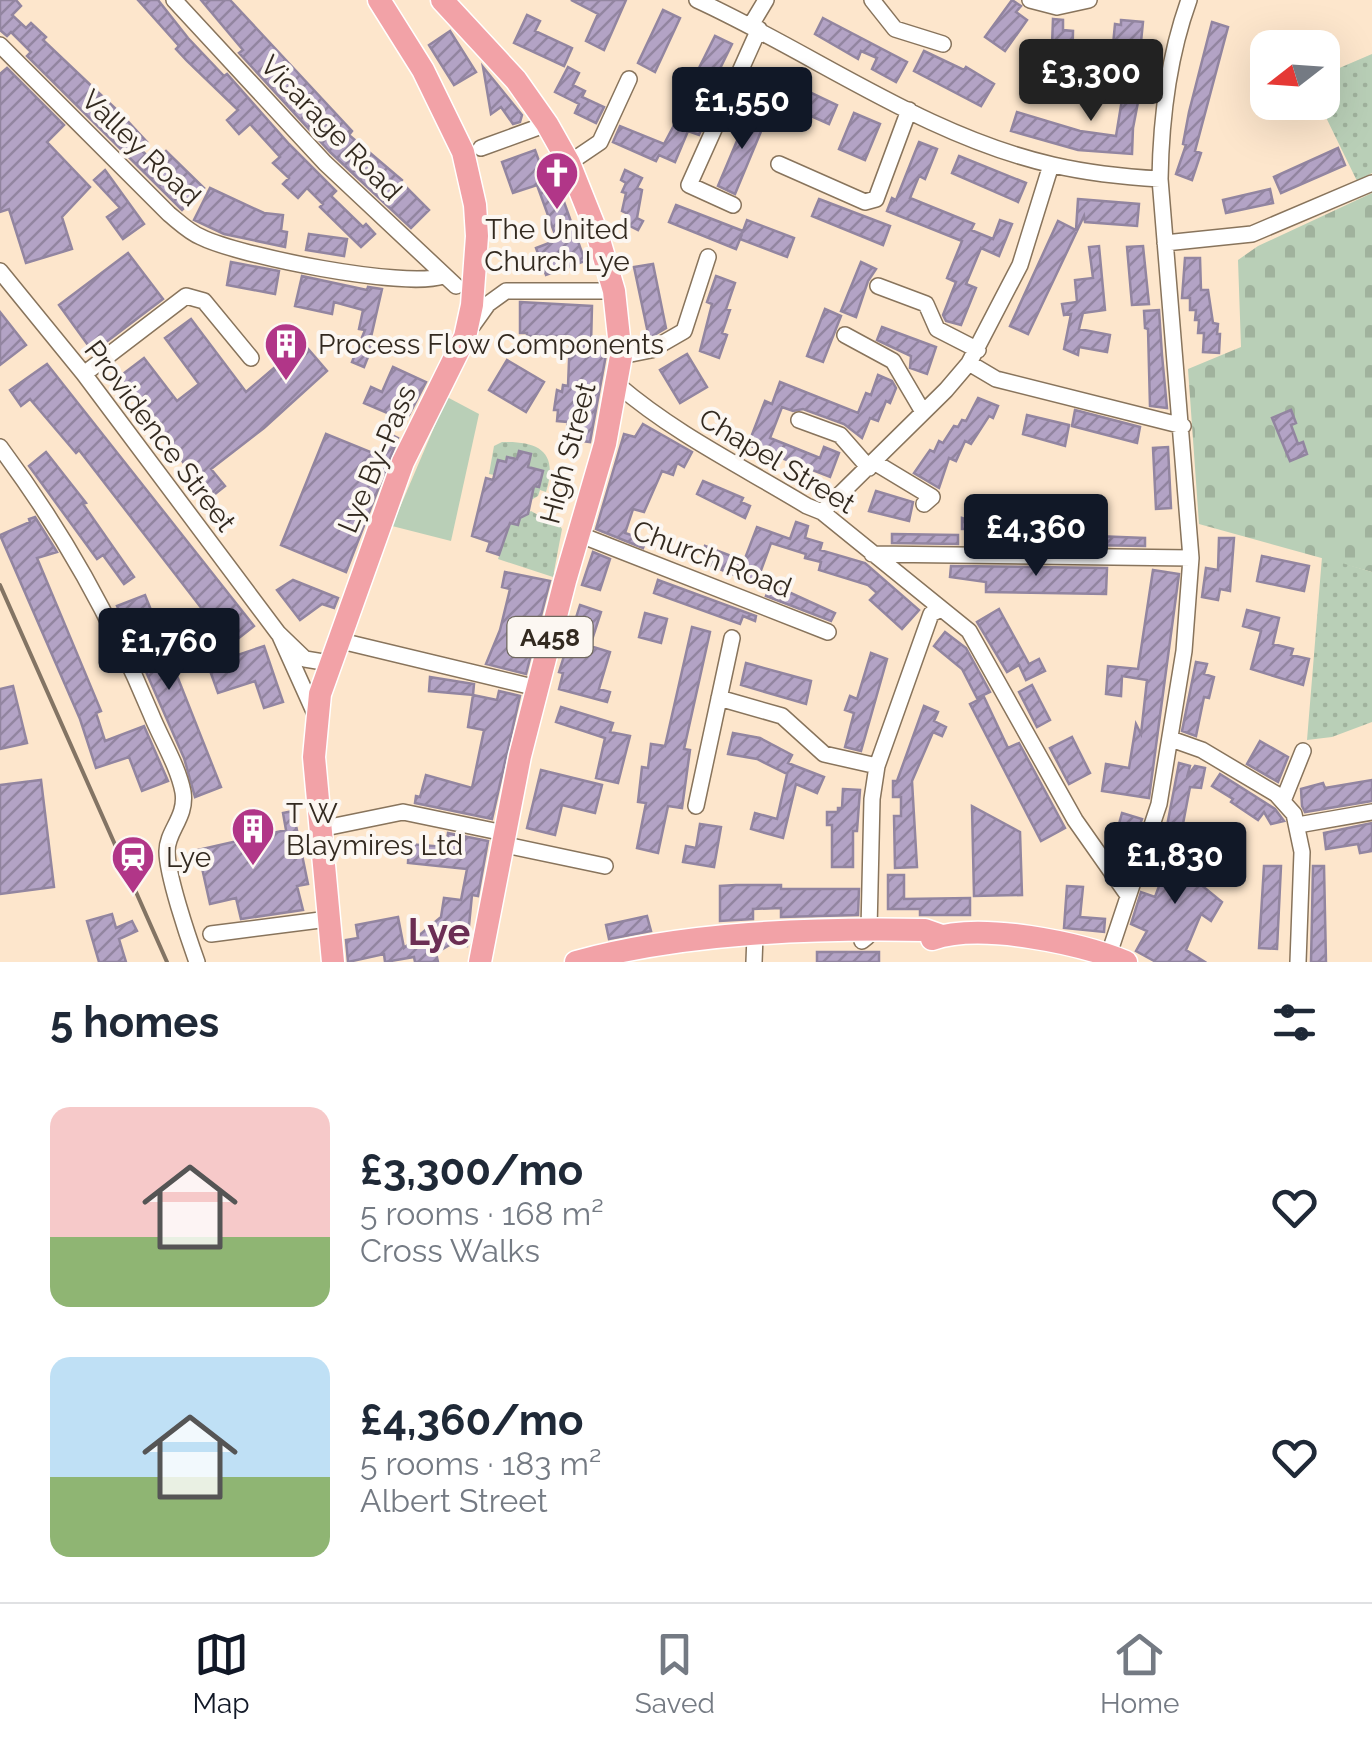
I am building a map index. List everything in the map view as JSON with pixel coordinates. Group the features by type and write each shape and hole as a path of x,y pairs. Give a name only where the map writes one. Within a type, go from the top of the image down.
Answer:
{"highway":[{"name":"Lye By-Pass","path":"333,962 314,757 316,716 328,663 403,462 465,337 472,305 477,236 470,178 447,116 378,0"},
{"name":"High Street","path":"442,0 516,80 569,164 597,232 614,291 621,356 612,416 537,688 502,839 480,962"},
{"path":"576,962 613,952 810,928 865,935 925,930 936,938 1040,938 1090,948 1114,960"}],"street":[{"name":"Vicarage Road","path":"174,0 325,163 449,281"},
{"path":"697,0 909,110 979,141 1052,165 1160,179"},
{"path":"733,205 689,185 766,0"},
{"path":"872,0 895,29 943,44"},
{"path":"1030,0 1057,7 1089,0"},
{"path":"1114,960 1127,894 1159,804 1188,617 1191,558 1160,179 1169,68 1189,0"},
{"name":"Valley Road","path":"0,45 169,214 200,237 246,252 386,278 449,281"},
{"path":"569,164 600,142 629,80"},
{"path":"779,164 865,202 876,200 909,110"},
{"path":"480,148 547,124"},
{"path":"822,512 923,412 973,356 1020,265 1052,165"},
{"path":"1165,243 1252,234 1372,183"},
{"path":"621,356 651,350 684,331 708,257"},
{"name":"Providence Street","path":"0,272 84,374 278,633 305,659 328,663"},
{"path":"878,286 926,304 938,330 996,379 1182,426"},
{"path":"465,337 488,304 506,291 614,291"},
{"path":"84,374 186,296 204,300 250,358"},
{"path":"845,335 893,361 923,412"},
{"name":"Chapel Street","path":"618,385 643,408 822,512 969,631 1075,820 1127,894"},
{"path":"612,416 643,408"},
{"path":"799,420 840,435 871,465 932,497 924,504"},
{"path":"0,447 44,507 107,614 175,771 183,793 183,808 167,852 197,962"},
{"name":"Church Road","path":"578,534 828,632"},
{"path":"872,554 1191,558"},
{"path":"865,935 877,766 931,614 939,610"},
{"name":"Providence Street","path":"278,633 316,716"},
{"path":"696,806 732,638"},
{"path":"337,640 537,688"},
{"path":"719,698 782,716 824,754 877,766"},
{"path":"1171,739 1202,750 1283,801 1298,825 1302,852 1298,962"},
{"path":"1283,801 1303,751"},
{"path":"320,829 402,812 420,814 605,866"},
{"path":"1298,825 1372,812"},
{"path":"212,934 328,919"},
{"path":"754,962 755,936"}],"green space":[{"path":"1372,54 1372,173 1357,181 1327,120 1340,120 1340,68"},
{"path":"1372,193 1372,572 1199,524 1188,369 1241,347 1238,260 1258,246"},
{"path":"447,397 479,414 451,541 392,526"},
{"path":"502,442 526,444 542,451 550,467 546,492 540,490 531,500 524,498 542,471 528,467 531,454 519,451 517,459 498,460 494,475 489,474 494,446"},
{"path":"531,511 540,516 552,515 562,529 553,577 498,559 510,523"},
{"path":"1322,557 1372,572 1372,722 1332,737 1307,740"}],"building":[{"path":"0,0 16,0 21,6 12,15 26,28 31,23 46,37 43,40 120,113 147,142 140,149 154,162 166,151 204,188 182,210 27,56 31,52 11,32 7,36 0,30"},
{"path":"138,0 158,0 188,38 224,76 227,74 336,191 331,196 375,234 361,247 320,207 323,204 307,188 298,198 283,184 289,178 273,163 280,157 250,124 239,134 227,120 238,110 176,49 179,46"},
{"path":"201,0 230,0 352,131 349,135 402,180 429,210 411,228 330,152 239,53 243,50"},
{"path":"571,0 626,0 604,50 586,41 598,14"},
{"path":"1012,0 1021,6 1016,12 1027,20 1005,51 985,37"},
{"path":"663,10 680,18 655,72 638,63"},
{"path":"527,15 540,21 535,31 572,48 564,66 514,43"},
{"path":"823,18 907,62 896,82 872,69 877,58 861,51 858,59 815,34"},
{"path":"1053,19 1063,20 1063,30 1073,31 1072,72 1051,72"},
{"path":"1121,20 1143,22 1137,47 1113,45 1115,24 1121,25"},
{"path":"1212,22 1228,27 1195,151 1201,153 1192,180 1176,174 1186,145 1183,144 1189,112"},
{"path":"450,31 476,72 454,85 429,45"},
{"path":"715,36 732,44 706,97 689,88"},
{"path":"924,51 964,70 966,67 994,84 981,106 914,71"},
{"path":"1128,63 1145,66 1132,154 1078,150 1011,131 1017,112 1080,131 1116,136"},
{"path":"483,67 522,115 520,122 513,124 501,107 491,114"},
{"path":"568,67 579,73 573,85 585,91 582,97 604,107 596,123 575,113 579,104 555,92"},
{"path":"7,68 64,125 47,142 90,187 62,217 72,249 26,263 9,209 0,212 0,74"},
{"path":"765,71 837,105 829,124 759,88"},
{"path":"695,102 711,108 699,135 688,131 675,162 659,155 656,161 613,142 620,126 664,144 681,112 689,115"},
{"path":"750,110 767,117 735,194 718,186"},
{"path":"854,113 880,124 865,160 839,149"},
{"path":"919,142 937,149 925,179 919,176 910,198 974,224 971,230 993,239 1000,220 1012,224 999,256 981,248 966,284 976,288 961,325 946,321 943,315 956,282 947,278 962,241 887,211 892,198 896,200"},
{"path":"1338,148 1345,165 1281,193 1274,177"},
{"path":"535,150 549,189 558,185 585,261 546,275 536,248 557,240 537,185 513,193 502,162"},
{"path":"959,156 1026,183 1018,202 952,173"},
{"path":"105,170 144,224 123,239 107,217 120,208 94,180"},
{"path":"625,170 642,178 637,188 642,190 637,218 643,221 638,230 622,222 626,213 622,211 626,193 622,192 626,183 621,180"},
{"path":"210,188 264,213 283,215 285,247 224,234 194,220"},
{"path":"1270,189 1273,203 1226,213 1223,200"},
{"path":"819,199 890,226 883,245 812,216"},
{"path":"1078,199 1139,204 1137,226 1085,222 1084,216 1028,334 1010,326 1058,221 1076,230"},
{"path":"676,205 743,231 747,220 794,238 787,257 740,239 736,249 669,222"},
{"path":"309,234 347,239 344,256 306,250"},
{"path":"1099,246 1105,310 1083,313 1079,329 1110,335 1107,352 1079,347 1078,355 1064,349 1071,314 1064,315 1062,304 1077,302 1075,280 1093,278 1089,247"},
{"path":"1143,246 1149,304 1132,305 1127,247"},
{"path":"128,253 163,299 93,352 59,305"},
{"path":"1185,258 1200,258 1201,290 1208,290 1213,323 1218,324 1219,353 1203,352 1204,333 1198,333 1196,310 1190,310 1190,298 1182,298"},
{"path":"231,262 279,271 275,294 227,285"},
{"path":"861,262 876,269 856,317 841,311"},
{"path":"653,264 666,328 649,338 634,267"},
{"path":"302,276 367,290 382,289 369,346 372,347 364,367 352,362 365,330 359,329 363,310 334,302 332,314 295,306"},
{"path":"716,276 735,283 726,309 730,310 722,333 727,335 719,358 700,351 712,304 707,302"},
{"path":"520,302 592,306 591,345 605,344 606,355 590,442 566,439 568,422 557,421 558,410 554,410 557,390 562,392 563,385 568,386 570,336 520,333"},
{"path":"825,309 841,316 823,362 807,356"},
{"path":"1159,310 1167,408 1150,406 1144,311"},
{"path":"0,312 26,345 0,365"},
{"path":"191,319 246,392 303,343 327,371 211,469 225,486 210,498 119,377 144,358 177,401 199,384 165,338"},
{"path":"882,327 936,347 927,374 910,368 911,356 877,340"},
{"path":"687,354 707,387 680,403 660,370"},
{"path":"507,360 544,382 526,412 489,390"},
{"path":"47,364 254,626 230,645 79,450 76,453 30,399 21,406 10,390"},
{"path":"393,367 426,382 406,421 364,403 371,387 382,392"},
{"path":"878,375 892,381 896,388 878,421 870,418 862,438 844,424 803,409 782,407 770,438 820,458 824,447 839,453 830,477 748,445 765,401 772,404 780,382 858,413 866,393 871,395"},
{"path":"978,398 998,406 993,418 989,416 971,444 965,441 956,461 949,458 939,488 914,473 954,426 966,421"},
{"path":"1075,410 1140,427 1137,443 1072,426"},
{"path":"1291,410 1296,423 1291,425 1298,444 1303,442 1307,454 1290,461 1272,418"},
{"path":"1027,415 1069,425 1065,446 1023,434"},
{"path":"643,424 692,452 684,467 677,463 673,475 662,471 644,512 633,509 625,533 646,540 643,548 596,529 624,434 635,437"},
{"path":"326,434 380,456 390,434 398,438 346,572 281,545"},
{"path":"1168,447 1171,508 1156,509 1153,448"},
{"path":"519,451 531,454 528,467 543,471 539,487 534,486 528,514 520,518 518,525 510,523 499,555 487,551 490,542 472,536 486,478 493,480 498,460 517,459"},
{"path":"46,452 86,503 83,504 134,577 124,584 103,555 97,559 29,466"},
{"path":"703,481 743,498 741,502 750,506 745,518 697,494"},
{"path":"876,491 913,502 909,521 869,511"},
{"path":"1006,508 1006,512 1095,516 1095,536 1145,538 1145,546 1009,544 1010,528 962,529 962,518 975,522 980,509"},
{"path":"35,517 57,552 37,558 101,711 96,713 105,741 144,726 168,781 142,791 129,757 96,768 80,719 0,535"},
{"path":"796,522 808,526 805,538 822,543 820,550 865,563 919,610 902,629 870,600 877,593 868,585 819,570 821,562 771,543 756,584 700,561 705,546 744,561 757,527 790,539"},
{"path":"892,534 958,535 958,544 892,543"},
{"path":"1219,538 1234,538 1230,591 1220,589 1218,600 1202,597 1206,568 1218,570"},
{"path":"593,552 610,559 600,590 582,585"},
{"path":"1262,556 1309,566 1304,591 1257,581"},
{"path":"951,566 1107,568 1106,594 986,592 986,582 950,577"},
{"path":"1153,570 1179,574 1149,798 1102,791 1106,764 1129,768 1136,724 1141,734 1147,680 1122,676 1121,696 1106,694 1108,666 1138,669"},
{"path":"505,572 550,581 526,674 486,664 510,589 502,587"},
{"path":"293,580 338,598 334,608 322,604 300,620 277,590"},
{"path":"658,580 756,616 755,621 743,616 740,624 654,593"},
{"path":"771,584 835,613 831,621 766,596"},
{"path":"145,595 221,787 195,797 184,758 117,606"},
{"path":"580,605 601,612 590,646 610,652 599,689 610,692 607,702 559,689 563,673 559,672"},
{"path":"999,609 1029,664 1039,659 1045,671 1026,680 1019,665 1007,672 977,622"},
{"path":"1247,610 1279,618 1273,644 1293,649 1291,655 1309,659 1303,685 1251,669 1261,631 1243,626"},
{"path":"645,613 667,619 661,643 639,637"},
{"path":"692,627 710,632 684,749 690,750 682,808 668,806 658,853 637,848 646,803 638,802 642,767 648,768 651,744 665,746"},
{"path":"945,632 966,648 990,692 977,698 962,669 934,646"},
{"path":"264,646 283,702 264,708 255,681 218,693 208,665"},
{"path":"871,653 887,659 861,751 845,747 854,713 845,710 850,696 857,699"},
{"path":"1196,662 1207,664 1204,674 1214,677 1209,698 1204,697 1196,736 1182,731"},
{"path":"746,663 811,681 806,704 741,685"},
{"path":"430,677 474,684 473,695 429,691"},
{"path":"1032,685 1050,720 1037,727 1019,692"},
{"path":"13,686 27,743 0,749 0,689"},
{"path":"499,691 520,696 492,819 415,803 426,775 472,788 484,730 468,727 473,695 497,700"},
{"path":"984,697 1008,748 1019,743 1065,828 1041,841 970,704"},
{"path":"924,706 938,712 934,721 946,727 942,736 933,732 912,781 917,867 895,868 894,816 901,816 901,797 893,797 893,781 897,781"},
{"path":"561,707 613,723 610,732 630,736 618,783 596,778 605,738 556,722"},
{"path":"733,733 760,738 792,755 788,763 824,777 817,793 796,784 783,838 751,829 755,813 777,819 787,774 757,759 728,754"},
{"path":"1072,737 1090,773 1069,784 1050,748"},
{"path":"1260,741 1288,757 1278,782 1247,764"},
{"path":"1179,763 1190,766 1187,777 1195,766 1205,768 1201,788 1190,787 1182,829 1167,826"},
{"path":"541,770 602,785 595,813 562,805 555,835 527,828"},
{"path":"1220,774 1275,809 1284,821 1271,824 1264,812 1258,820 1231,802 1233,799 1212,786"},
{"path":"41,780 54,887 0,894 0,785"},
{"path":"1372,780 1372,801 1305,812 1302,806 1301,789 1323,783 1325,788"},
{"path":"843,789 860,790 857,831 853,831 853,867 832,867 832,825 827,825 827,812 842,808"},
{"path":"972,806 1020,832 1022,895 974,896"},
{"name":"T W Blaymires Ltd","path":"293,811 308,884 297,886 303,910 241,919 236,898 210,904 198,850 286,830 283,813"},
{"path":"1122,813 1142,819 1129,855 1116,851 1124,826 1119,824"},
{"path":"1372,823 1372,851 1360,853 1358,844 1326,849 1324,833"},
{"path":"700,824 721,827 714,867 683,862 686,846 696,848"},
{"path":"448,833 488,841 478,896 472,895 467,946 453,943 436,953 438,962 415,962 414,957 385,962 384,954 348,962 346,940 358,938 356,925 398,917 404,948 441,917 444,898 461,900 467,869 408,863 409,844 446,847"},
{"path":"1178,835 1210,849 1206,859 1199,856 1189,875 1222,902 1211,921 1201,914 1186,950 1205,962 1156,962 1136,951 1147,931 1131,924 1141,892 1155,897"},
{"path":"1264,866 1281,866 1277,949 1259,948"},
{"path":"1313,866 1324,866 1326,962 1311,962"},
{"path":"888,875 904,875 904,899 970,898 970,915 920,915 920,909 888,909"},
{"path":"781,885 781,889 859,889 858,915 781,917 781,908 753,909 753,919 720,921 720,886"},
{"path":"1067,886 1083,887 1080,917 1105,919 1104,932 1064,928"},
{"path":"112,914 116,928 132,921 137,931 119,939 126,962 99,962 87,921"},
{"path":"647,916 651,931 609,939 606,925"},
{"path":"817,952 879,952 879,962 817,962"}],"railway":[{"path":"0,585 167,962"}],"place":[{"name":"The United Church Lye","path":"557,211"},
{"name":"Process Flow Components","path":"286,382"},
{"name":"T W Blaymires Ltd","path":"253,867"},
{"name":"Lye","path":"133,895"}],"district":[{"name":"Lye","path":"439,931"}]}
